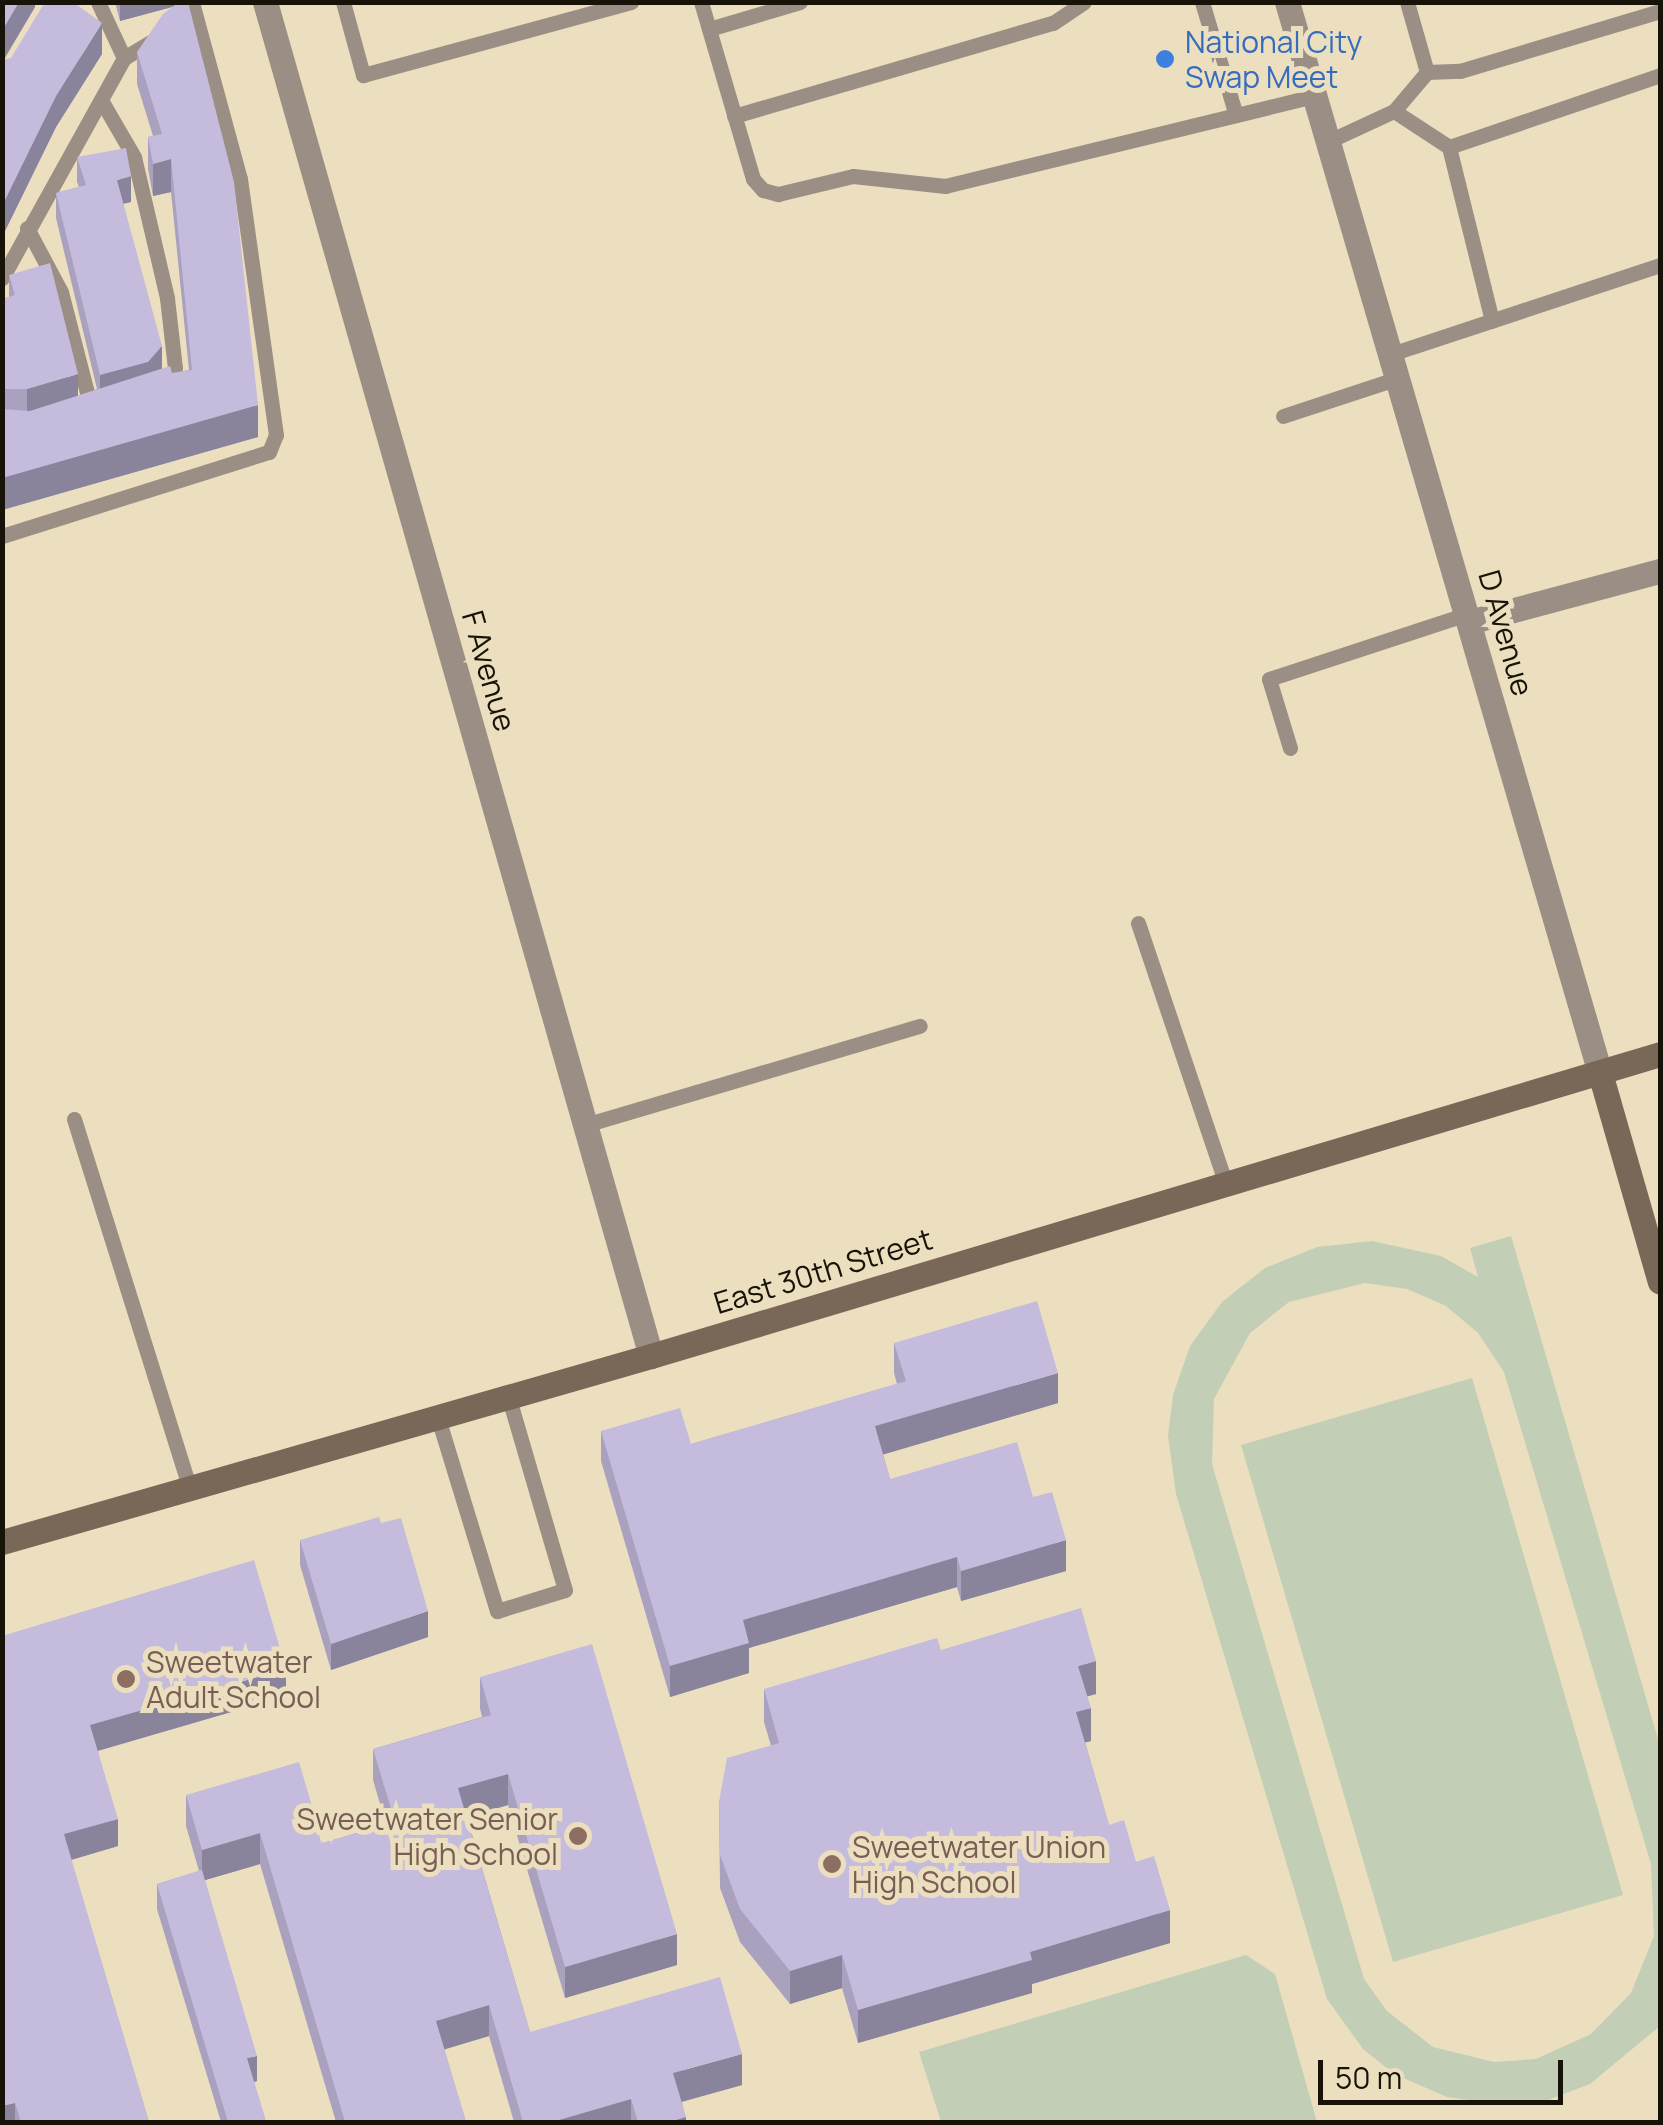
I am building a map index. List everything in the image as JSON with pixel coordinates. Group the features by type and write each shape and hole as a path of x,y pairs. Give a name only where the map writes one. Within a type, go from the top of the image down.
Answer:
{"main road":[{"name":"East 30th Street","path":"2,1542 509,1398 1660,1054"},
{"name":"D Avenue","path":"1600,1072 1660,1282"}],"street":[{"name":"F Avenue","path":"265,2 651,1356"},
{"name":"D Avenue","path":"1288,2 1600,1072"},
{"path":"1468,618 1660,570"}],"lane":[{"path":"98,2 124,58"},
{"path":"343,2 364,75 630,2"},
{"path":"701,2 753,178 778,194 853,176 945,186 1316,96"},
{"path":"709,29 800,2"},
{"path":"734,116 1053,23 1084,2"},
{"path":"1202,2 1236,115"},
{"path":"1407,2 1427,72"},
{"path":"1328,141 1394,111 1427,72 1460,71 1660,12"},
{"path":"2,278 124,58 189,13 240,179 276,436 269,452 2,536"},
{"path":"1449,147 1660,75"},
{"path":"101,100 134,157 166,298 175,368 170,383 152,397"},
{"path":"1394,111 1449,147 1492,321"},
{"path":"27,228 60,292 92,414"},
{"path":"1283,416 1492,321 1660,265"},
{"path":"1290,748 1269,679 1468,618"},
{"path":"1138,923 1226,1184"},
{"path":"585,1125 920,1026"},
{"path":"74,1119 190,1490"},
{"path":"438,1418 497,1611 565,1590 509,1398"}],"green space":[{"path":"1511,1236 1660,1746 1660,2026 1590,2084 1548,2100 1504,2105 1447,2097 1394,2074 1363,2049 1327,1999 1176,1494 1168,1436 1173,1395 1190,1346 1222,1302 1265,1268 1317,1247 1372,1241 1441,1256 1478,1277 1470,1248","holes":["1365,1283 1407,1289 1446,1306 1478,1333 1504,1372 1651,1864 1654,1936 1631,1993 1591,2034 1536,2059 1494,2062 1433,2047 1387,2011 1364,1979 1212,1464 1214,1399 1250,1333 1289,1302"]},
{"path":"1472,1378 1623,1895 1393,1962 1241,1445"},
{"path":"1246,1955 1275,1974 1317,2122 941,2122 919,2052"}],"building":[{"path":"2,2 19,2 2,31"},
{"path":"45,2 73,2 102,23 56,96 5,200 2,60 11,58"},
{"path":"179,2 188,2 234,182 258,405 2,478 2,409 30,411 170,366 172,373 192,370 171,159 153,164 148,137 162,134 137,52 163,14"},
{"path":"126,148 131,176 117,180 162,346 148,362 100,375 56,193 86,185 77,157"},
{"path":"50,263 78,374 27,389 2,389 2,299 15,295 9,275"},
{"path":"1037,1301 1058,1373 875,1426 890,1479 1017,1442 1033,1497 1052,1492 1066,1540 961,1571 957,1557 743,1620 749,1643 670,1666 601,1431 680,1408 691,1444 906,1381 894,1343"},
{"path":"379,1517 381,1523 401,1518 428,1611 331,1644 300,1540"},
{"path":"254,1560 286,1669 90,1725 118,1819 64,1834 149,2122 21,2122 15,2103 2,2106 2,1636"},
{"path":"1081,1608 1096,1661 1078,1666 1091,1708 1076,1712 1109,1825 1124,1820 1136,1862 1154,1856 1170,1910 1030,1952 1032,1960 858,2010 842,1955 790,1971 740,1909 720,1855 719,1802 727,1758 779,1743 764,1689 937,1638 941,1650"},
{"path":"592,1644 677,1934 565,1967 508,1774 458,1788 530,2032 720,1977 742,2054 673,2073 686,2117 669,2122 638,2122 631,2099 552,2122 523,2122 489,2005 436,2021 466,2122 345,2122 260,1833 202,1850 186,1795 299,1762 323,1843 395,1822 373,1749 491,1715 480,1677"},
{"path":"202,1870 257,2056 247,2058 266,2122 228,2122 157,1884"}],"place":[{"name":"National City Swap Meet","path":"1165,59"},
{"name":"Sweetwater Adult School","path":"126,1679"},
{"name":"Sweetwater Senior High School","path":"578,1836"},
{"name":"Sweetwater Union High School","path":"832,1864"}]}
